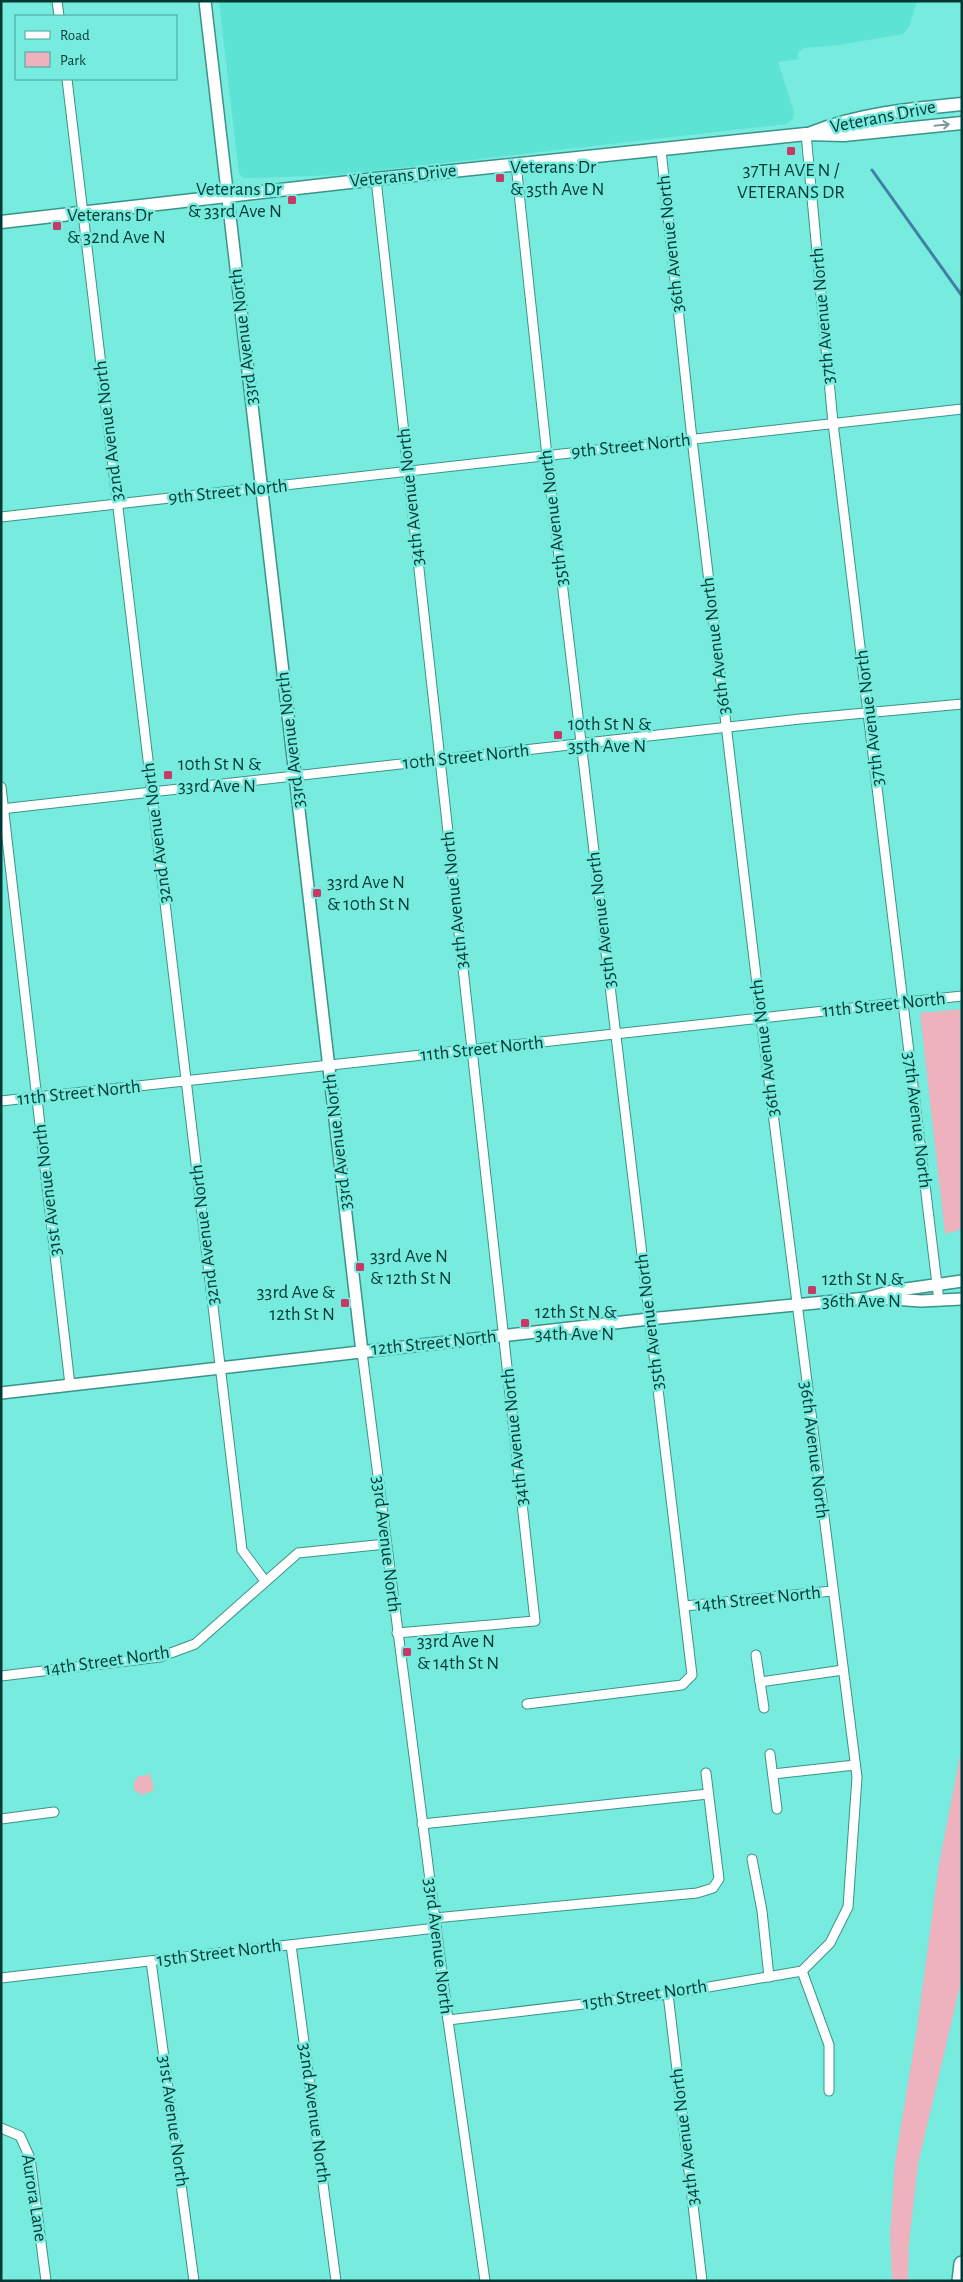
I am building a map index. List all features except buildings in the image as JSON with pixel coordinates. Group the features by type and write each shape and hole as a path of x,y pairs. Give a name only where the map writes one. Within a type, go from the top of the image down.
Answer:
{"highway":[{"path":"960,2281 962,2264"}],"main road":[{"name":"Veterans Drive","path":"806,134 834,124 863,117 962,104"},
{"name":"Veterans Drive","path":"1,222 376,179 806,134 844,135 962,124"}],"street":[{"path":"58,1 59,15"},
{"name":"33rd Avenue North","path":"205,1 362,1352 435,1923 485,2281"},
{"name":"32nd Avenue North","path":"67,80 242,1550 265,1581"},
{"name":"37th Avenue North","path":"806,134 834,423 939,1301"},
{"name":"36th Avenue North","path":"661,150 726,728 796,1305 857,1777 848,1907 830,1942 802,1971"},
{"name":"35th Avenue North","path":"516,164 547,456 692,1675 682,1685 527,1704"},
{"name":"34th Avenue North","path":"376,179 535,1621 397,1633"},
{"name":"9th Street North","path":"1,517 962,409"},
{"name":"10th Street North","path":"2,809 726,728 962,704"},
{"name":"31st Avenue North","path":"1,787 2,809 70,1385"},
{"name":"11th Street North","path":"1,1102 962,996"},
{"name":"12th Street North","path":"867,1298 892,1291 962,1281"},
{"name":"12th Street North","path":"1,1393 649,1319 867,1298 939,1301 962,1299"},
{"name":"14th Street North","path":"1,1676 160,1657 195,1644 298,1553 386,1544"},
{"name":"14th Street North","path":"685,1606 832,1591"},
{"path":"756,1655 764,1708"},
{"path":"760,1682 842,1670"},
{"path":"770,1754 778,1809"},
{"path":"772,1774 855,1765"},
{"path":"422,1824 708,1794 706,1773"},
{"name":"15th Street North","path":"1,1978 291,1945 435,1923 696,1893 713,1888 718,1879 708,1794"},
{"path":"1,1819 54,1812"},
{"path":"752,1859 762,1911 769,1977"},
{"name":"32nd Avenue North","path":"291,1945 336,2281"},
{"name":"31st Avenue North","path":"151,1961 194,2281"},
{"path":"802,1971 829,2045 829,2092"},
{"name":"15th Street North","path":"448,2020 668,1994 802,1971"},
{"name":"34th Avenue North","path":"668,1994 702,2281"},
{"name":"Aurora Lane","path":"1,2128 20,2136 30,2158 46,2281"}],"shaded area":[{"path":"219,1 917,1 909,27 903,34 839,45 804,48 798,52 798,59 778,62 794,112 793,119 786,124 338,175 244,178 239,174"}],"green space":[{"path":"962,1009 962,1229 945,1234 920,1013"},
{"path":"962,1746 962,1978 918,2164 909,2244 908,2281 892,2281 890,2237 895,2162 917,2028 939,1864"},
{"path":"150,1774 154,1790 142,1795 134,1790 137,1777"}],"waterway":[{"path":"872,170 962,296"}],"place":[{"name":"37TH AVE N / VETERANS DR","path":"791,151"},
{"name":"Veterans Dr & 35th Ave N","path":"500,178"},
{"name":"Veterans Dr & 33rd Ave N","path":"292,200"},
{"name":"Veterans Dr & 32nd Ave N","path":"57,226"},
{"name":"10th St N & 35th Ave N","path":"558,735"},
{"name":"10th St N & 33rd Ave N","path":"168,775"},
{"name":"33rd Ave N & 10th St N","path":"317,893"},
{"name":"33rd Ave N & 12th St N","path":"360,1267"},
{"name":"12th St N & 36th Ave N","path":"812,1290"},
{"name":"33rd Ave & 12th St N","path":"345,1303"},
{"name":"12th St N & 34th Ave N","path":"525,1323"},
{"name":"33rd Ave N & 14th St N","path":"407,1652"}]}
